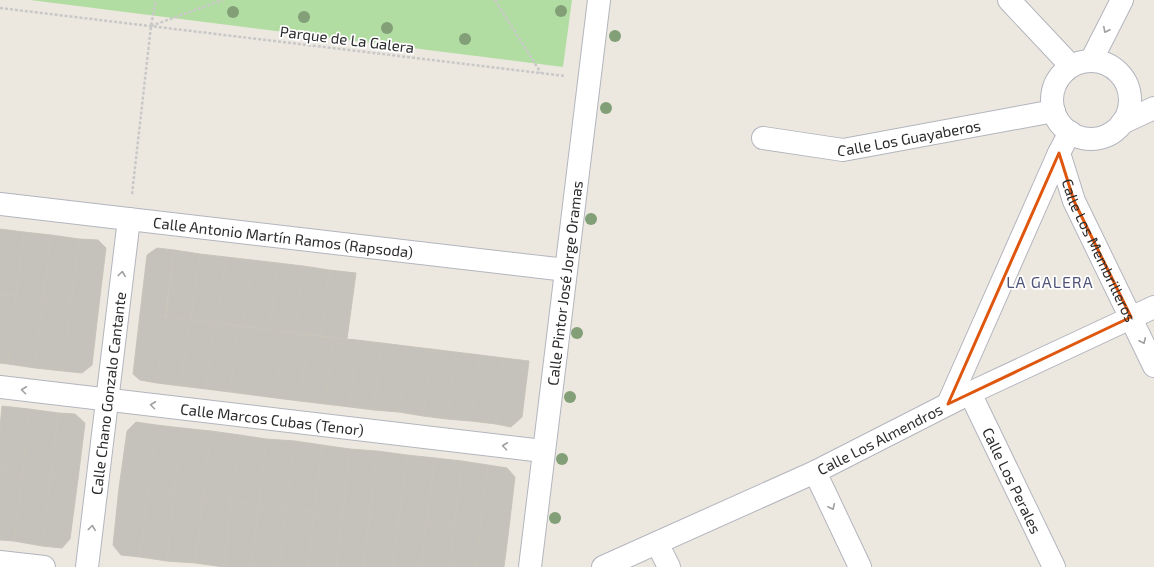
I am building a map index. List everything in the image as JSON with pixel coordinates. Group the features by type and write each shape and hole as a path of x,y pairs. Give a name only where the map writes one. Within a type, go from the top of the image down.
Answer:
{"street":[{"name":"Calle Pintor José Jorge Oramas","path":"530,567 562,315 566,270 599,0"},
{"path":"1009,0 1081,63 1103,63 1114,68 1122,77 1128,88 1130,100 1128,112 1122,123 1114,131 1104,136 1093,138 1081,137 1063,127 1054,111 1052,98 1055,86 1062,74 1081,63 1122,0"},
{"path":"1122,123 1154,108"},
{"name":"Calle Los Guayaberos","path":"763,138 843,150 1054,111"},
{"path":"948,404 1059,152 1070,132"},
{"name":"Calle Los Membrilleros","path":"1059,152 1074,201 1154,366"},
{"name":"Calle Antonio Martín Ramos (Rapsoda)","path":"0,204 566,270"},
{"name":"Calle Chano Gonzalo Cantante","path":"87,567 129,219"},
{"name":"Calle Los Almendros","path":"603,567 815,472 948,404 1154,307"},
{"name":"Calle Marcos Cubas (Tenor)","path":"0,387 544,451"},
{"name":"Calle Los Perales","path":"970,394 1054,567"},
{"path":"815,472 860,567"},
{"path":"658,543 669,567"},
{"path":"0,562 44,567"}],"path":[{"path":"129,219 151,26 156,0"},
{"name":"Parque de La Galera","path":"151,26 223,0"},
{"path":"495,0 541,73"},
{"name":"Parque de La Galera","path":"0,8 589,79"}],"highlighted area":[{"path":"1059,153 1074,201 1131,317 948,404"}],"green space":[{"path":"30,0 572,0 563,67"}],"building":[{"path":"0,229 24,232 16,296 0,294"},
{"path":"24,232 51,235 43,299 16,296"},
{"path":"51,235 79,239 71,302 43,299"},
{"path":"79,239 98,240 106,248 99,305 71,302"},
{"path":"157,248 174,250 165,317 140,314 147,255"},
{"path":"174,250 200,254 191,320 166,317"},
{"path":"200,254 226,257 217,323 191,320"},
{"path":"226,257 252,260 243,326 217,323"},
{"path":"252,260 278,263 270,330 243,326"},
{"path":"278,263 303,266 295,333 270,330"},
{"path":"303,266 329,270 322,336 295,333"},
{"path":"329,270 356,273 347,339 322,336"},
{"path":"0,294 16,296 8,364 0,363"},
{"path":"16,296 43,299 35,368 8,364"},
{"path":"43,299 71,302 63,371 35,368"},
{"path":"71,302 99,305 92,365 82,373 63,371"},
{"path":"140,314 165,317 157,383 140,380 133,374"},
{"path":"165,317 189,320 181,386 157,383"},
{"path":"189,320 214,323 206,389 181,386"},
{"path":"214,323 238,326 230,392 206,389"},
{"path":"238,326 284,332 276,398 230,392"},
{"path":"284,332 308,335 300,401 276,398"},
{"path":"308,335 333,338 325,404 300,401"},
{"path":"333,338 357,340 350,407 325,404"},
{"path":"357,340 382,343 374,410 350,407"},
{"path":"382,343 406,346 399,412 374,410"},
{"path":"406,346 431,349 423,416 399,412"},
{"path":"431,349 455,352 447,419 423,416"},
{"path":"455,352 480,355 471,421 447,419"},
{"path":"480,355 504,358 496,424 471,421"},
{"path":"504,358 529,361 522,417 511,427 496,424"},
{"path":"2,406 29,409 23,473 0,470 0,427"},
{"path":"29,409 58,413 51,476 23,473"},
{"path":"58,413 75,414 85,423 78,479 51,476"},
{"path":"136,422 156,425 148,492 119,488 127,431"},
{"path":"156,425 182,428 174,495 148,492"},
{"path":"182,428 211,431 203,499 174,495"},
{"path":"211,431 240,435 231,502 203,499"},
{"path":"240,435 266,439 259,505 231,502"},
{"path":"266,439 295,441 286,508 259,505"},
{"path":"295,441 322,445 314,512 286,508"},
{"path":"322,445 350,449 343,514 314,512"},
{"path":"350,449 377,451 369,518 343,514"},
{"path":"377,451 407,455 399,522 369,518"},
{"path":"407,455 435,458 426,525 399,522"},
{"path":"435,458 462,461 454,528 426,525"},
{"path":"462,461 488,465 480,532 454,528"},
{"path":"488,465 507,468 515,477 508,536 480,532"},
{"path":"0,470 23,473 14,541 0,540"},
{"path":"23,473 51,476 42,546 14,541"},
{"path":"51,476 78,479 70,539 62,548 42,546"},
{"path":"119,488 148,492 140,557 121,555 113,545"},
{"path":"148,492 174,495 167,561 140,557"},
{"path":"174,495 203,499 195,563 167,561"},
{"path":"203,499 231,502 224,567 195,563"},
{"path":"231,502 259,505 251,567 224,567"},
{"path":"259,505 286,508 279,567 251,567"},
{"path":"286,508 314,512 308,567 279,567"},
{"path":"314,512 343,514 336,567 308,567"},
{"path":"343,514 369,518 363,567 336,567"},
{"path":"369,518 399,522 392,567 363,567"},
{"path":"399,522 426,525 421,567 392,567"},
{"path":"426,525 454,528 449,567 421,567"},
{"path":"454,528 480,532 476,567 449,567"},
{"path":"480,532 508,536 504,567 476,567"}],"district":[{"name":"LA GALERA","path":"1050,281"}]}
